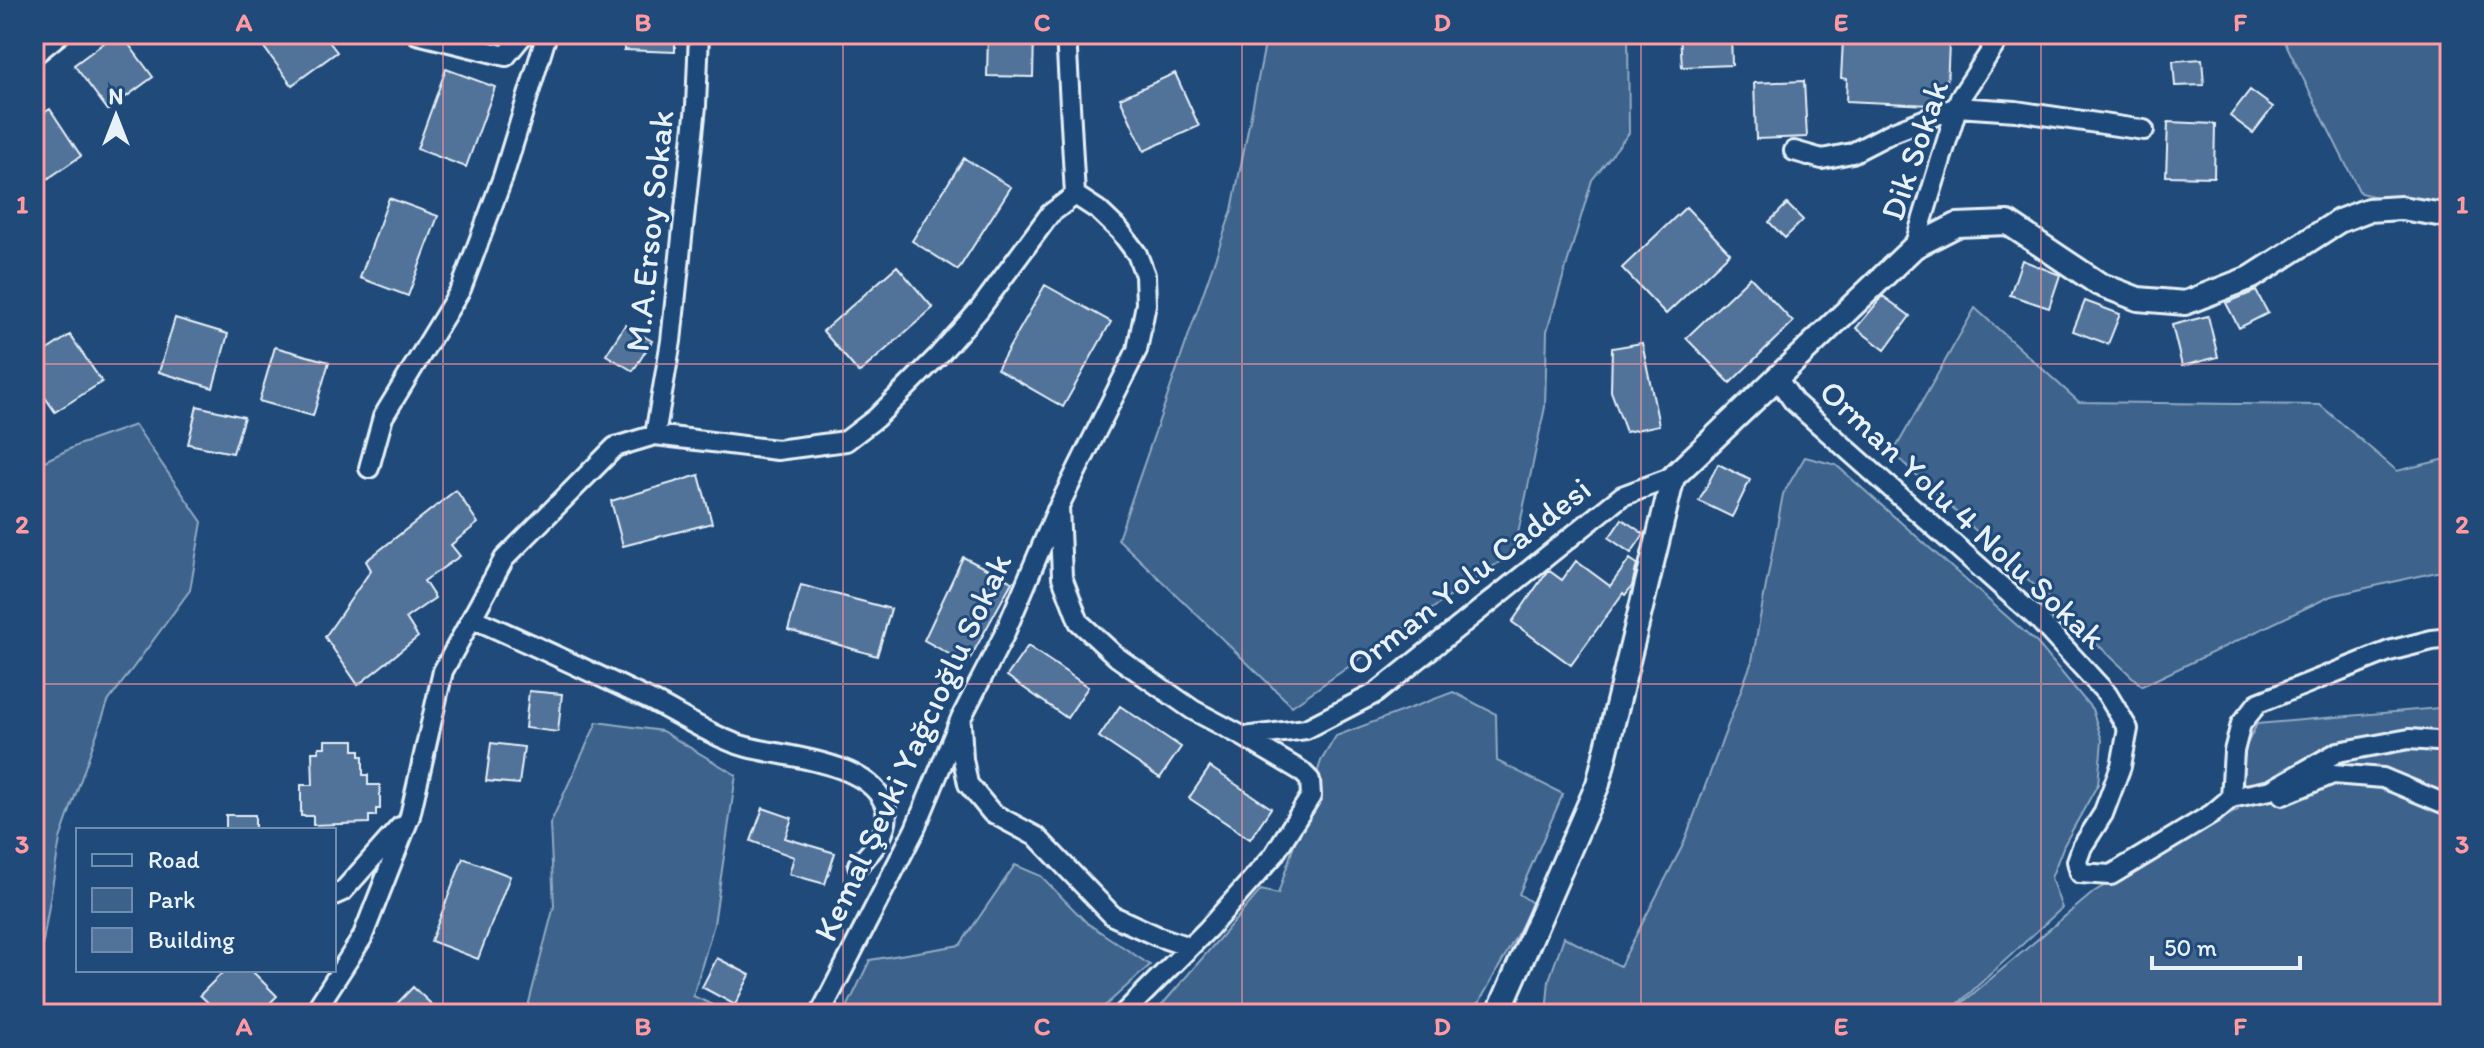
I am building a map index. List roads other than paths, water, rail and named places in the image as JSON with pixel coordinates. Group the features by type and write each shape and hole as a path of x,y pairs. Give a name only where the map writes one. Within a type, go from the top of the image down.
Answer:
{"street":[{"path":"34,55 60,34"},
{"path":"417,34 506,56 524,34"},
{"path":"369,468 383,417 461,289 503,177 547,34"},
{"name":"M.A.Ersoy Sokak","path":"655,435 671,341 696,106 699,34"},
{"path":"1066,34 1075,195"},
{"name":"Dik Sokak","path":"1914,247 1960,98 2002,34"},
{"path":"1794,151 1822,159 1852,153 1893,132 1957,107 2016,111 2144,130"},
{"path":"313,1014 362,938 410,816 443,671 504,559 615,447 655,435 777,450 846,441 876,418 938,356 979,310 1050,214 1075,195"},
{"path":"1075,195 1098,210 1120,231 1137,254 1145,275 1146,304 1137,350 1059,506 1062,577 1079,622 1117,657 1193,710 1301,771 1310,780 1311,796 1273,856 1123,1014"},
{"path":"1498,1014 1598,784 1673,477 1914,247 1957,225 2008,223 2099,284 2138,299 2185,303 2252,277 2339,221 2368,210 2401,208 2450,216"},
{"name":"Orman Yolu 4 Nolu Sokak","path":"1777,378 1794,402 2038,619 2107,694 2128,729 2121,766 2103,814 2082,847 2077,861 2080,873 2111,875 2212,814 2231,798"},
{"name":"Orman Yolu Caddesi","path":"1244,737 1306,729 1376,693 1622,496 1673,477"},
{"name":"Kemal Şevki Yağcıoğlu Sokak","path":"820,1014 915,829 961,718 1004,635 1059,506"},
{"path":"472,618 743,746 827,764 865,780 884,801 887,819 876,848 858,865"},
{"path":"2231,798 2234,751 2241,724 2258,703 2389,651 2450,638"},
{"path":"961,718 968,784 992,813 1037,837 1113,916 1189,947"},
{"path":"2231,798 2271,790 2338,752 2409,739 2450,742"},
{"path":"2231,798 2264,802 2333,774 2383,778 2450,806"},
{"path":"336,894 343,891 410,816"}]}
